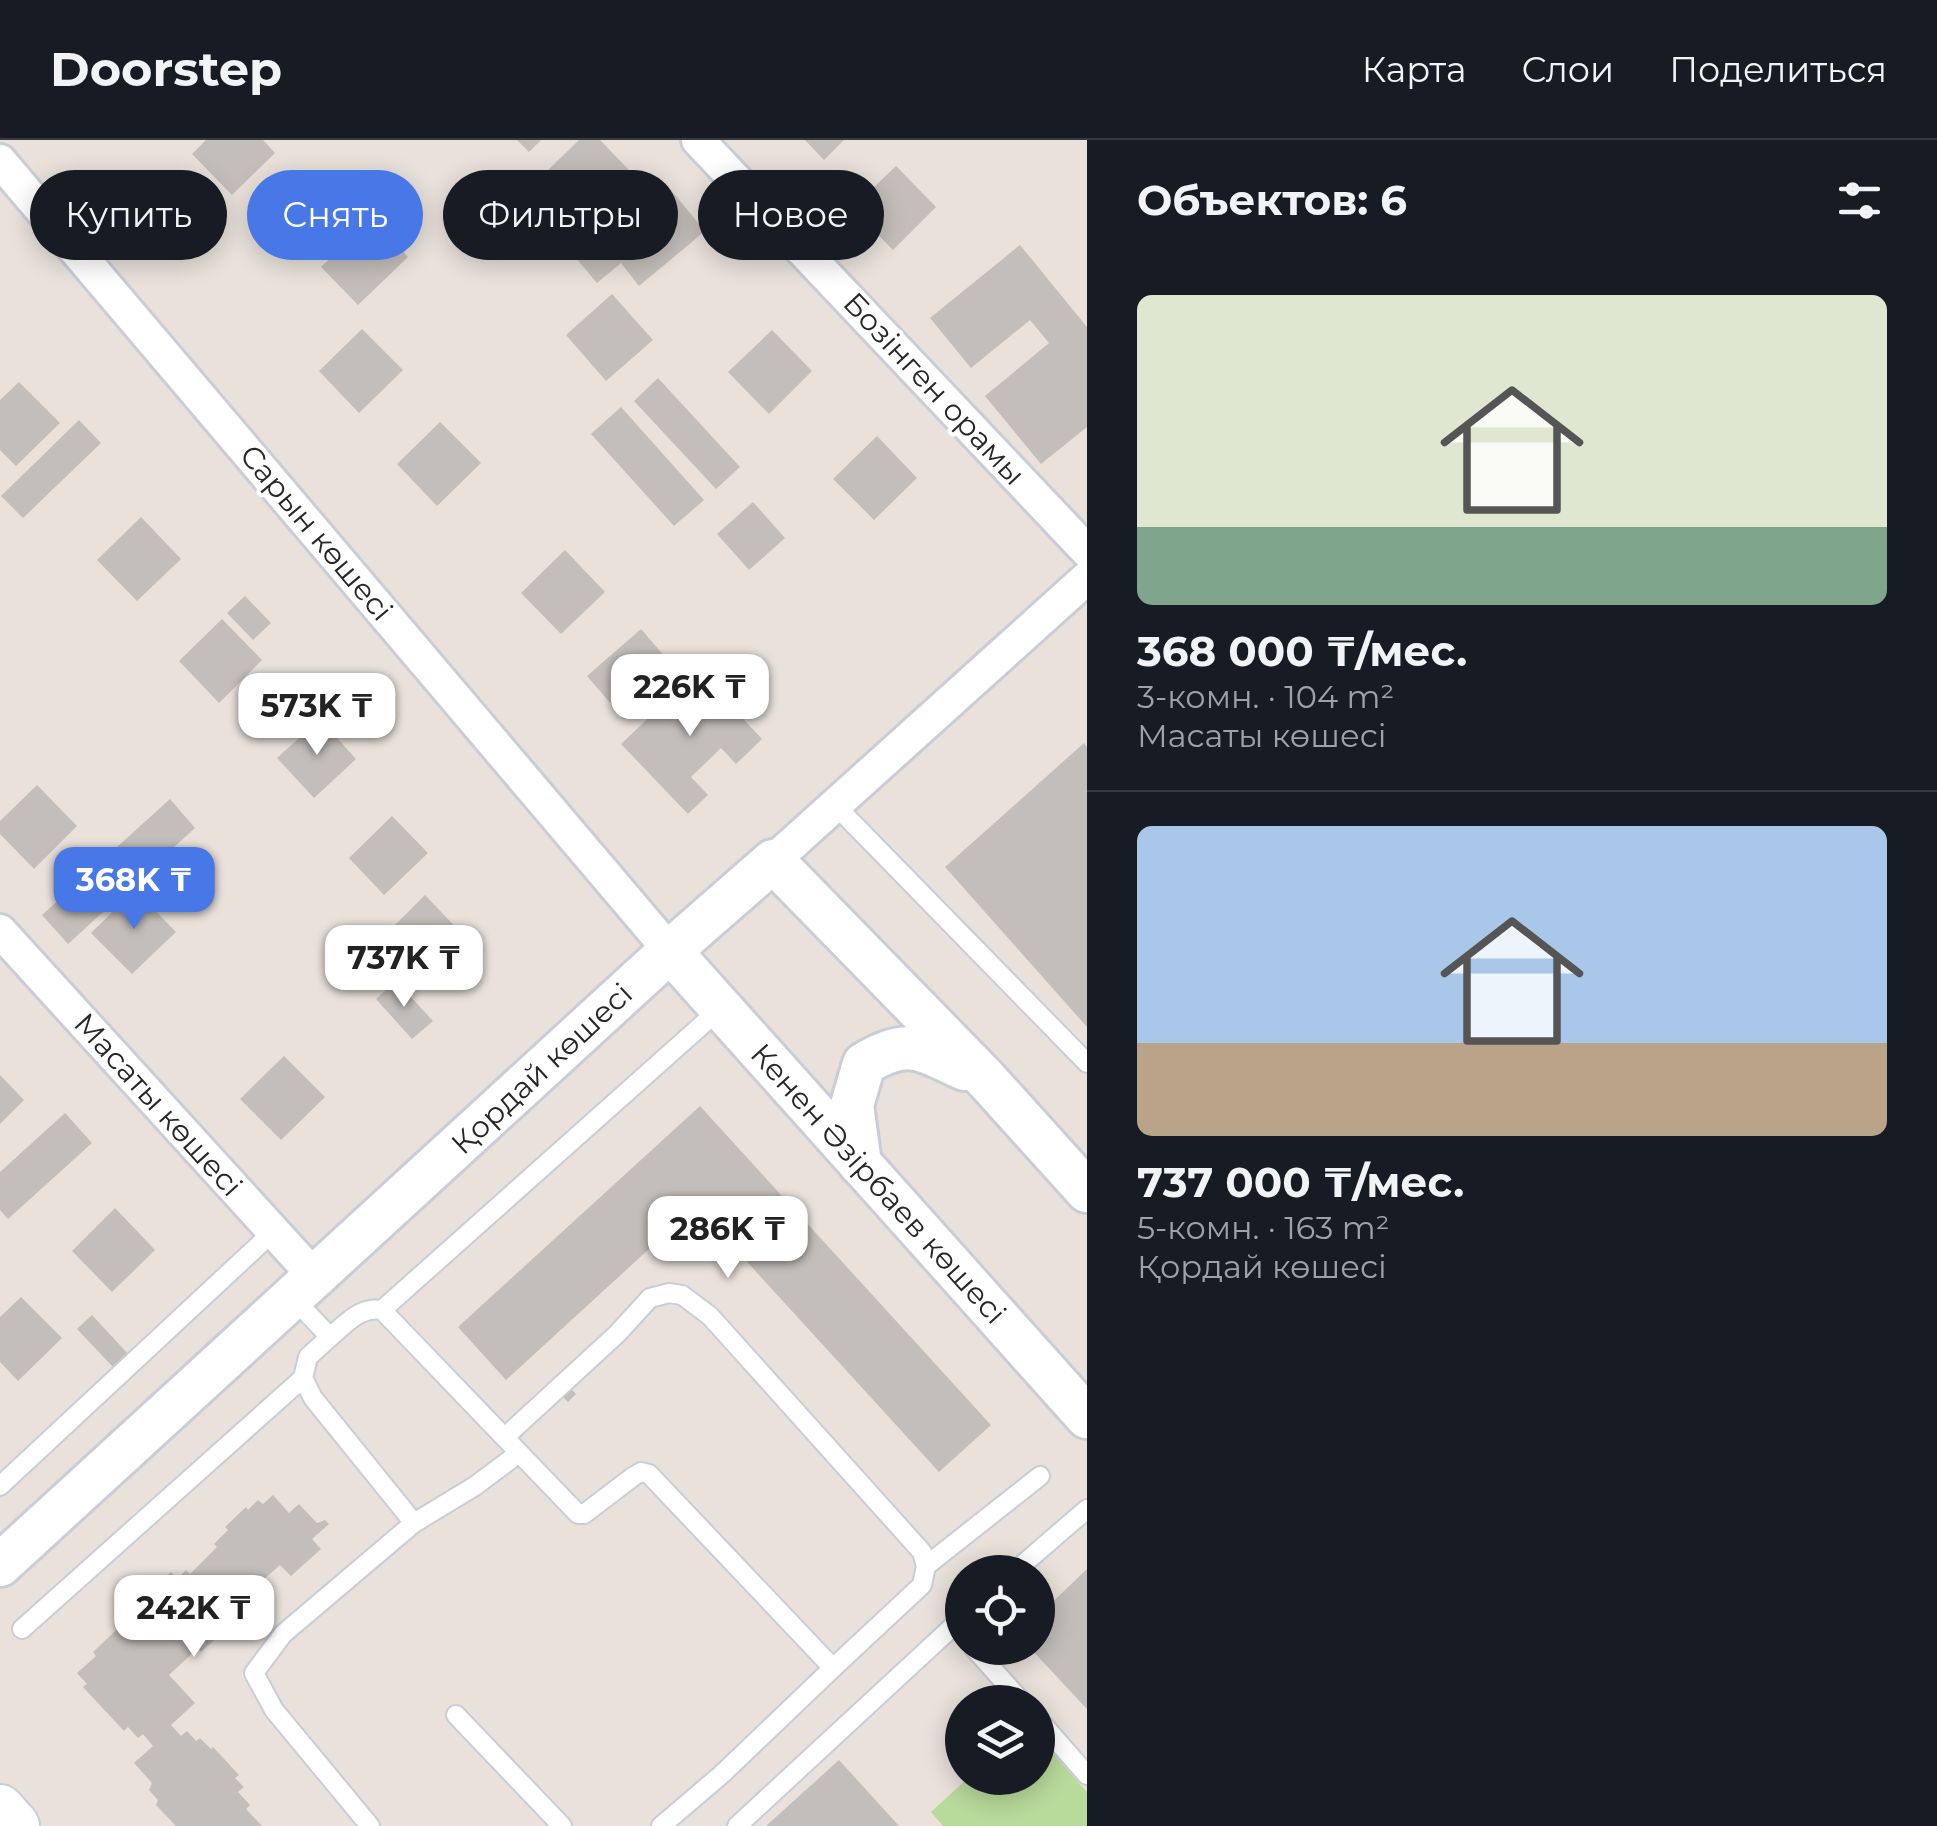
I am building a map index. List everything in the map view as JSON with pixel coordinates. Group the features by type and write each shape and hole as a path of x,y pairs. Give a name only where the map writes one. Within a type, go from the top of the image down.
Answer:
{"main road":[{"path":"0,1809 15,1826"}],"street":[{"name":"Бозінген орамы","path":"698,140 1087,551"},
{"name":"Сарын көшесі","path":"0,162 670,950"},
{"name":"Қордай көшесі","path":"0,1564 670,950 1087,578"},
{"path":"773,860 984,1077 1087,1191"},
{"name":"Масаты көшесі","path":"0,931 274,1231 305,1288"},
{"name":"Кенен Әзірбаев көшесі","path":"670,950 1087,1416"},
{"path":"860,1164 852,1105 864,1064 891,1048 918,1048 984,1077"}],"lane":[{"path":"835,805 1087,1063"},
{"path":"382,1310 721,1008"},
{"path":"0,1486 274,1231"},
{"path":"305,1288 330,1337"},
{"path":"505,1437 618,1334 650,1298 669,1293 682,1295 710,1316 922,1552 926,1566 922,1585 661,1826"},
{"path":"22,1630 303,1378 308,1357 361,1312 372,1308 382,1310 578,1514 634,1476 648,1474 833,1668"},
{"path":"303,1378 313,1398 414,1523"},
{"path":"370,1826 274,1710 254,1673 283,1634 414,1523 475,1486 519,1453"},
{"path":"926,1566 1040,1476"},
{"path":"1034,1555 1087,1509"},
{"path":"736,1826 945,1639"},
{"path":"989,1665 1007,1685"},
{"path":"456,1715 562,1826"},
{"path":"1055,1739 1087,1775"}],"green space":[{"path":"1055,1755 1087,1792 1087,1826 943,1826 931,1812 950,1795 1055,1795"}],"building":[{"path":"206,140 263,140 275,153 258,170 247,170 247,180 232,195 227,190 227,170 208,170 192,154"},
{"path":"517,140 541,140 529,152"},
{"path":"579,140 600,140 629,170 548,170"},
{"path":"805,140 844,140 824,160"},
{"path":"896,166 936,207 893,250 884,241 884,177"},
{"path":"678,199 698,223 698,237 678,254"},
{"path":"1020,245 1087,327 1087,427 1041,464 985,396 1049,343 1030,320 971,368 930,318"},
{"path":"328,260 405,260 358,305 321,267"},
{"path":"578,260 670,260 639,286 621,263 597,283"},
{"path":"612,294 653,340 606,381 566,335"},
{"path":"362,329 403,370 359,413 319,371"},
{"path":"772,330 812,371 769,414 728,372"},
{"path":"658,378 740,467 716,489 634,401"},
{"path":"19,382 60,423 16,466 0,450 0,400"},
{"path":"621,407 704,500 674,526 591,434"},
{"path":"79,420 101,443 23,518 1,496"},
{"path":"440,422 481,463 437,506 397,464"},
{"path":"877,436 917,478 874,520 833,479"},
{"path":"753,502 785,538 749,570 717,534"},
{"path":"141,517 181,559 137,601 97,560"},
{"path":"565,550 605,592 561,634 521,593"},
{"path":"245,596 271,623 253,640 227,613"},
{"path":"222,619 262,660 219,703 179,661"},
{"path":"641,629 678,672 624,719 587,676"},
{"path":"698,671 762,739 736,764 721,748 691,777 708,795 688,814 621,744"},
{"path":"320,719 356,759 314,798 277,758"},
{"path":"1084,743 1087,747 1087,1027 945,867"},
{"path":"37,785 77,826 34,869 0,834 0,821"},
{"path":"170,799 195,828 68,944 42,915"},
{"path":"392,816 428,853 384,895 349,858"},
{"path":"135,890 176,932 132,974 91,933"},
{"path":"425,895 465,937 422,979 382,938"},
{"path":"396,981 433,1021 412,1039 376,999"},
{"path":"284,1056 325,1097 281,1140 240,1099"},
{"path":"0,1075 24,1100 0,1124"},
{"path":"700,1106 991,1425 939,1472 696,1206 506,1380 458,1327"},
{"path":"65,1113 92,1143 8,1219 0,1210 0,1172"},
{"path":"115,1208 155,1250 112,1292 72,1251"},
{"path":"21,1297 62,1338 18,1381 0,1362 0,1317"},
{"path":"92,1315 130,1356 115,1369 77,1329"},
{"path":"569,1387 576,1394 568,1402 561,1395"},
{"path":"273,1495 289,1513 299,1504 317,1523 325,1520 329,1524 312,1539 321,1549 291,1576 280,1565 262,1581 266,1585 224,1624 228,1628 201,1652 198,1648 169,1675 195,1703 171,1725 181,1736 187,1731 196,1741 200,1738 213,1747 239,1775 235,1778 244,1787 238,1792 250,1805 246,1809 262,1826 176,1826 156,1805 158,1800 149,1790 152,1783 134,1763 153,1746 143,1734 138,1738 128,1727 124,1731 83,1687 87,1684 77,1673 171,1572 177,1579 186,1570 190,1574 217,1547 214,1544 228,1530 225,1527 246,1507 248,1510 258,1500 263,1504"},
{"path":"1087,1569 1087,1709 1046,1665 1055,1665 1055,1600"},
{"path":"839,1760 899,1826 766,1826"}]}
